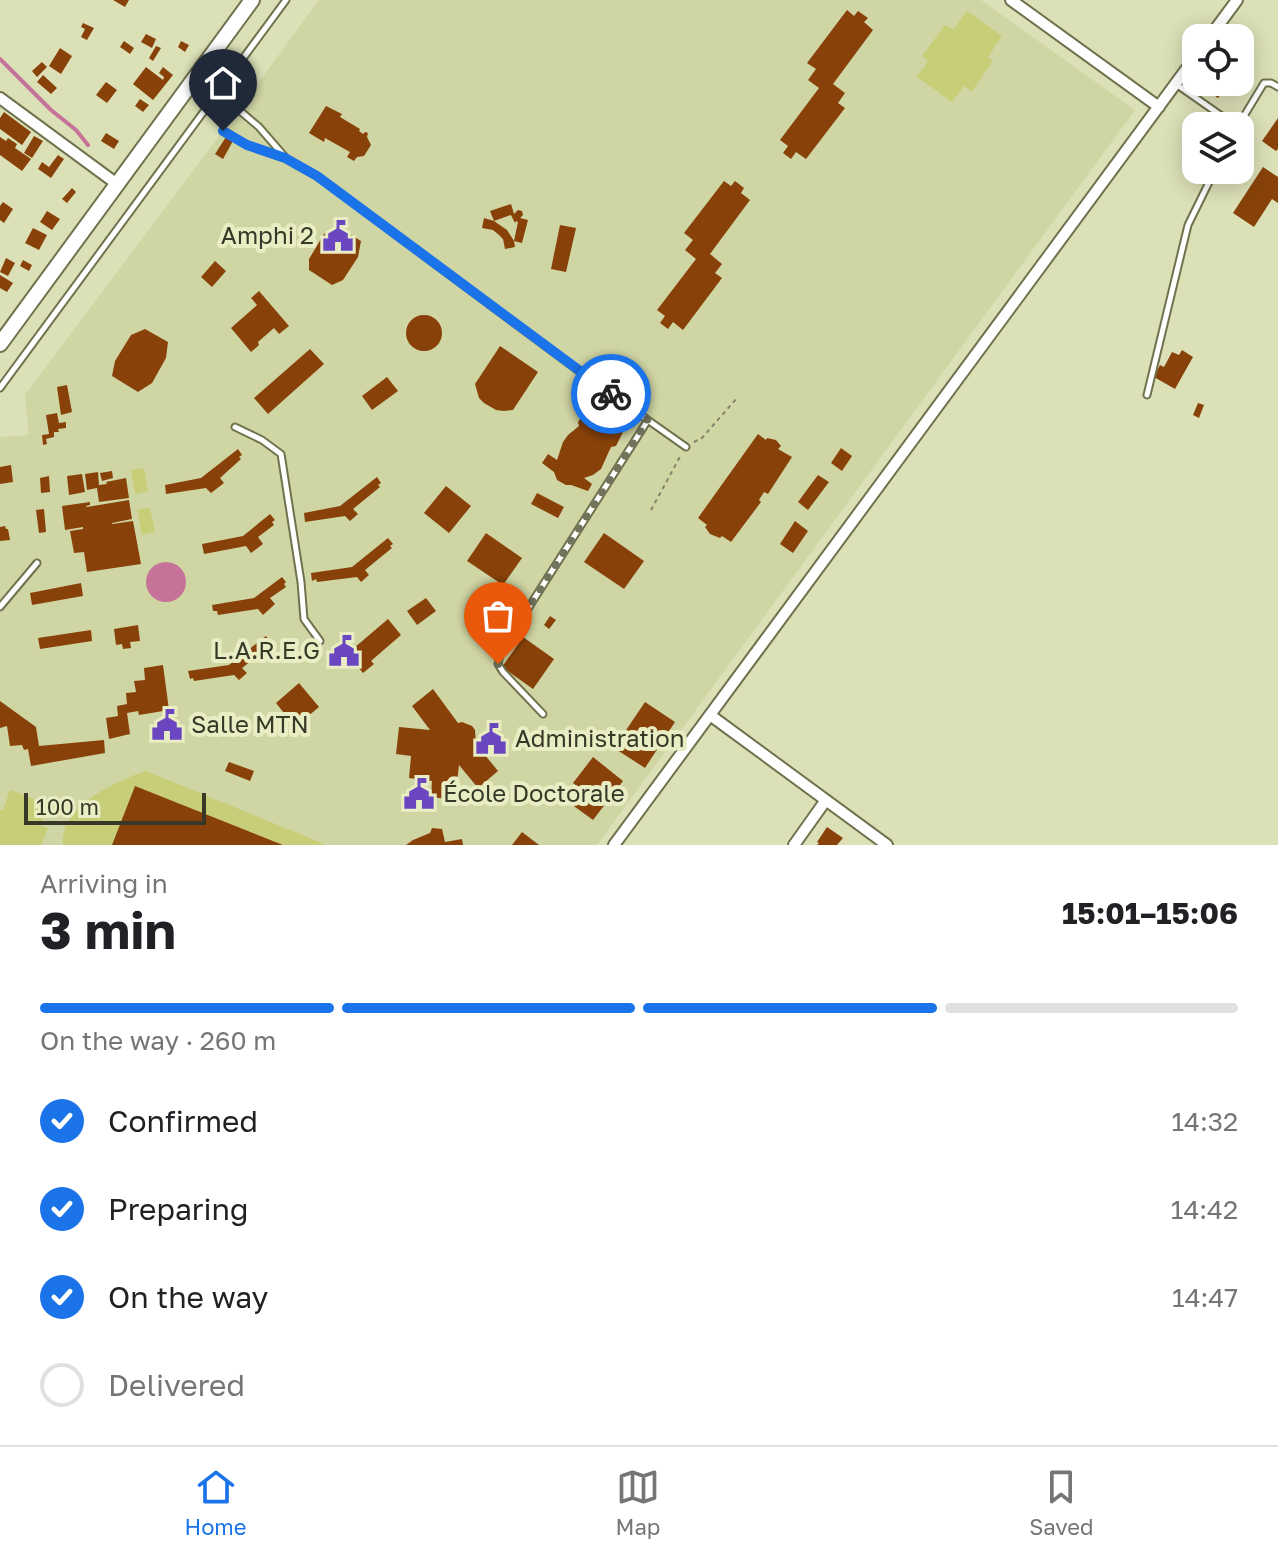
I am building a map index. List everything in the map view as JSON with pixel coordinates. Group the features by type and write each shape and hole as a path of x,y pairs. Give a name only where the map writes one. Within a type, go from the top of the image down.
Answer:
{"street":[{"path":"0,344 252,0"},
{"path":"1011,0 1159,107"},
{"path":"1219,24 1237,0"},
{"path":"614,845 1182,76"},
{"path":"0,98 117,184"},
{"path":"710,715 887,845"},
{"path":"794,845 826,800"}],"lane":[{"path":"0,388 286,0"},
{"path":"1246,112 1264,83 1278,87"},
{"path":"1176,84 1217,112"},
{"path":"239,110 259,127 285,158"},
{"path":"223,131 247,145 285,158 317,176 532,337 686,447"},
{"path":"1147,395 1188,225 1208,184"},
{"path":"543,714 503,672 498,664 501,651 648,420"},
{"path":"235,427 262,440 281,454 304,619 320,641"},
{"path":"0,607 37,563"}],"shaded area":[{"path":"319,0 981,0 1135,110 597,845 0,845 0,437 29,435 25,395"},
{"path":"166,562 180,568 186,582 180,596 166,602 152,596 146,582 152,568"}],"green space":[{"path":"967,11 1002,36 988,57 993,61 972,91 964,86 952,102 917,77 928,61 922,56 945,25 953,30"},
{"path":"144,468 148,491 135,494 131,470"},
{"path":"150,508 155,532 142,535 137,510"},
{"path":"146,771 324,845 63,845 64,831 80,807 120,781"},
{"path":"10,790 48,804 40,825 48,828 41,845 0,845 0,810 3,810"}],"building":[{"path":"113,0 129,0 125,7"},
{"path":"847,10 854,16 858,11 868,18 864,22 873,30 833,84 845,93 838,103 845,108 806,159 796,152 791,159 783,153 788,146 780,140 819,88 808,80 816,69 807,63"},
{"path":"83,23 94,28 87,40 81,37 85,29 81,27"},
{"path":"146,34 156,39 152,48 141,42"},
{"path":"124,41 134,48 130,54 120,47"},
{"path":"181,41 189,45 185,52 178,47"},
{"path":"156,46 161,48 153,61 149,58"},
{"path":"60,48 72,56 61,74 49,66"},
{"path":"42,62 47,67 37,77 32,71"},
{"path":"146,67 163,80 159,73 163,67 173,75 153,100 133,84"},
{"path":"43,75 57,88 51,94 37,82"},
{"path":"106,82 117,90 107,103 96,95"},
{"path":"140,99 149,105 143,112 135,106"},
{"path":"326,106 342,114 340,117 363,134 368,133 371,145 364,156 354,161 347,157 350,152 309,133"},
{"path":"4,112 31,132 22,145 0,129 0,118"},
{"path":"1278,118 1278,149 1276,151 1262,141"},
{"path":"106,133 119,141 114,149 101,141"},
{"path":"34,136 43,141 32,158 24,153"},
{"path":"0,137 17,144 15,148 31,159 22,171 0,155"},
{"path":"226,137 233,141 223,159 215,154"},
{"path":"58,155 64,159 51,178 38,169 42,162 49,167"},
{"path":"1263,167 1278,177 1278,203 1272,199 1254,227 1233,213"},
{"path":"724,181 731,186 735,181 744,188 741,193 750,200 710,254 722,264 715,273 722,278 683,330 673,322 668,329 660,323 665,316 657,310 696,259 685,250 693,240 684,233"},
{"path":"72,188 76,192 67,203 62,199"},
{"path":"3,202 13,209 4,223 0,220"},
{"path":"511,204 514,214 522,211 520,218 528,220 522,243 514,241 518,222 515,223 511,215 494,221 490,211"},
{"path":"47,211 60,219 52,230 40,222"},
{"path":"484,218 507,230 515,247 505,249 499,235 482,228"},
{"path":"560,225 576,228 566,272 551,269"},
{"path":"338,227 361,241 358,257 343,280 332,285 309,270 309,259 324,234"},
{"path":"33,228 47,235 39,250 25,243"},
{"path":"6,258 15,263 8,276 0,272"},
{"path":"23,260 32,265 29,271 20,266"},
{"path":"215,261 226,271 212,287 201,277"},
{"path":"0,275 13,283 7,292 0,288"},
{"path":"259,291 289,326 279,334 274,328 251,352 231,328 257,305 251,298"},
{"path":"424,315 437,320 442,333 437,346 424,351 411,346 406,333 411,320"},
{"path":"145,329 168,342 166,358 152,383 138,392 112,376 115,361 131,335"},
{"path":"500,346 538,372 513,410 496,410 484,403 475,384"},
{"path":"310,349 324,364 268,414 254,398"},
{"path":"1182,350 1193,357 1175,389 1154,377 1172,352 1179,355"},
{"path":"387,377 398,391 372,410 362,396"},
{"path":"67,385 72,412 61,415 57,387"},
{"path":"1198,403 1204,405 1199,418 1193,415"},
{"path":"589,405 598,413 610,416 617,427 624,430 616,446 611,447 601,469 584,478 592,484 588,491 557,480 554,472 542,463 548,454 557,460 563,442 579,426 583,415 580,412 583,410 585,413 585,406"},
{"path":"57,413 59,423 66,422 66,428 58,429 59,432 54,432 54,437 46,439 47,444 43,445 42,435 49,434 46,415"},
{"path":"758,434 766,440 776,440 781,446 778,449 792,457 731,542 722,536 710,534 705,527 707,525 698,518"},
{"path":"841,448 852,456 842,471 831,463"},
{"path":"238,449 241,459 220,478 224,483 211,493 206,488 166,494 165,485 201,478"},
{"path":"11,465 13,482 0,484 0,467"},
{"path":"112,471 113,478 102,481 100,473"},
{"path":"98,472 99,485 126,478 129,498 99,502 97,488 87,490 85,474"},
{"path":"82,474 85,492 69,495 67,476"},
{"path":"818,475 829,482 808,510 798,502"},
{"path":"49,476 50,492 41,493 40,478"},
{"path":"377,477 380,487 353,509 358,514 350,521 345,516 305,522 304,513 340,506"},
{"path":"446,486 471,506 449,533 424,513"},
{"path":"537,493 564,507 558,518 531,504"},
{"path":"129,500 132,519 112,524 133,521 141,564 87,572 84,552 74,553 70,531 83,527 65,530 62,506 90,502 87,507"},
{"path":"44,509 46,532 39,533 36,510"},
{"path":"270,514 275,520 272,522 274,525 258,537 263,544 251,553 246,546 204,554 202,544 243,536"},
{"path":"795,521 808,531 793,553 780,544"},
{"path":"5,526 10,540 0,541 0,527"},
{"path":"486,533 522,558 503,585 467,561"},
{"path":"604,533 644,561 624,589 584,562"},
{"path":"388,538 393,544 390,546 392,548 365,570 369,575 361,582 357,577 312,581 311,573 352,567"},
{"path":"282,577 286,587 270,598 275,604 263,615 258,609 218,615 217,611 213,611 212,605 254,598"},
{"path":"81,583 83,596 32,605 30,593"},
{"path":"426,598 436,611 417,625 407,611"},
{"path":"550,616 556,620 549,629 544,625"},
{"path":"388,619 401,635 371,661 374,664 363,673 347,654"},
{"path":"138,625 140,641 130,642 131,648 123,649 122,644 116,645 114,629"},
{"path":"91,630 92,641 40,649 38,638"},
{"path":"266,636 269,647 242,668 247,673 239,680 234,675 190,679 188,671 229,665"},
{"path":"523,637 554,659 533,689 502,667"},
{"path":"163,665 169,710 139,715 138,711 127,713 130,734 109,739 106,718 118,716 117,706 127,704 126,693 136,692 134,681 145,680 144,668"},
{"path":"299,683 319,707 295,727 276,703"},
{"path":"433,689 458,723 472,726 476,744 498,771 478,788 459,765 455,800 431,797 432,781 409,778 411,756 396,754 399,727 430,730 412,706"},
{"path":"0,701 36,727 39,746 104,740 105,753 31,766 28,749 24,750 22,745 10,746 7,726 0,728"},
{"path":"645,702 675,722 645,768 614,748"},
{"path":"593,757 623,781 593,820 571,804 582,790 573,783"},
{"path":"229,762 254,771 250,781 225,771"},
{"path":"135,786 283,845 112,845"},
{"path":"827,827 843,838 837,845 817,845 817,842"},
{"path":"432,828 442,829 445,842 462,839 463,845 406,845 430,833"},
{"path":"522,832 539,845 512,845"}],"waterway":[{"path":"0,59 88,145"}],"way so far":[{"path":"498,664 501,651 648,420 611,394"}],"place":[{"name":"Amphi 2","path":"338,236"},
{"name":"L.A.R.E.G","path":"344,651"},
{"name":"Salle MTN","path":"167,725"},
{"name":"Administration","path":"491,739"},
{"name":"École Doctorale","path":"419,794"}],"route":[{"path":"223,131 247,145 285,158 317,176 611,394"}]}
